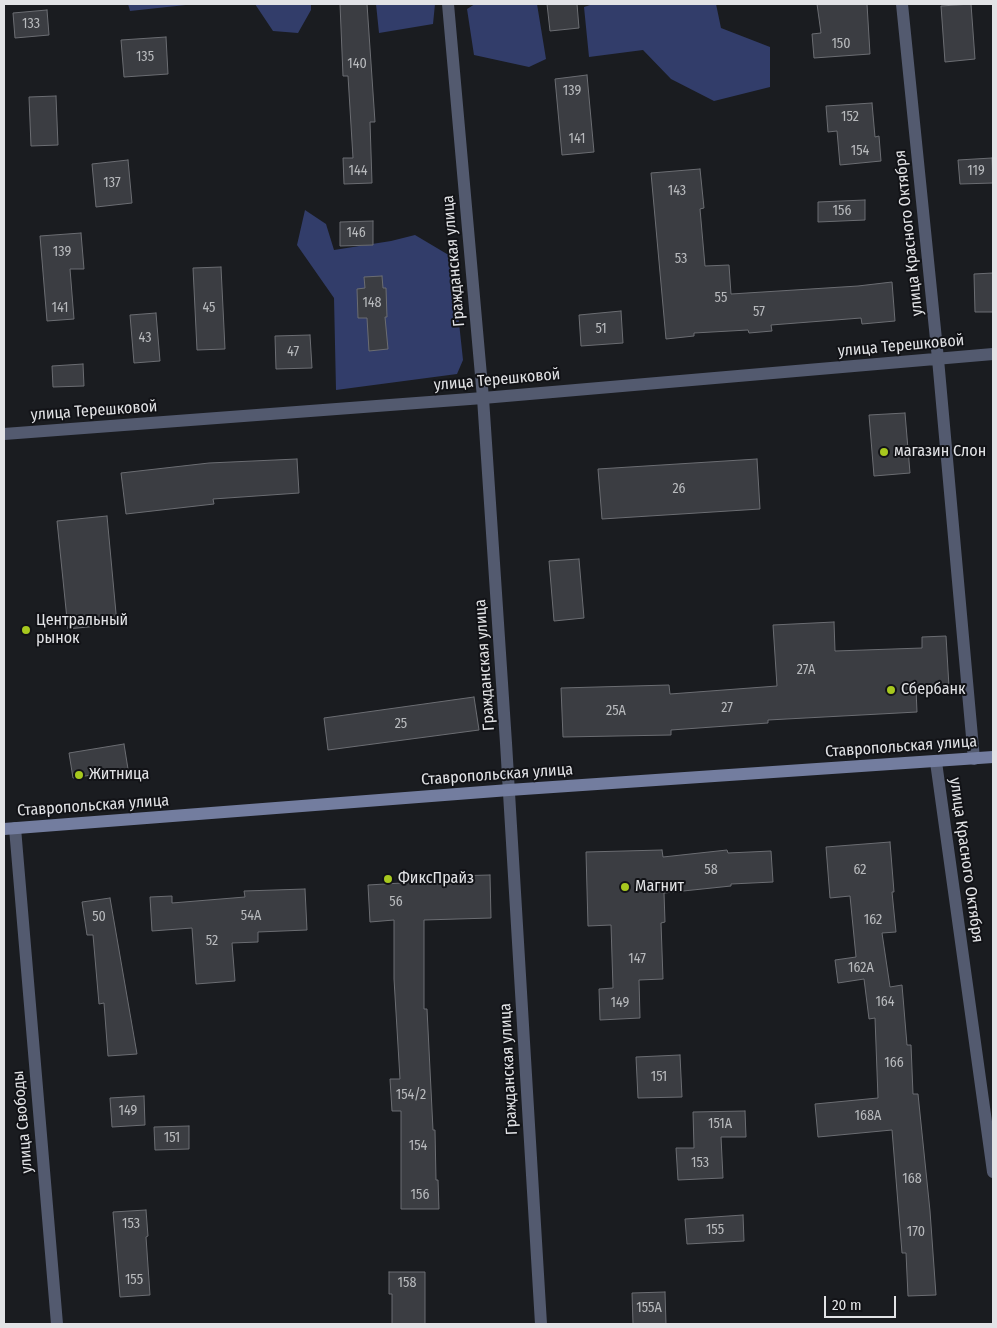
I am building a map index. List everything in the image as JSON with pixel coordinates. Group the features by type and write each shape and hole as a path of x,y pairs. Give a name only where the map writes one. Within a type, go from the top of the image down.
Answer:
{"street":[{"name":"Гражданская улица","path":"448,4 483,398 541,1324"},
{"name":"улица Красного Октября","path":"902,4 938,360 974,759"},
{"name":"улица Терешковой","path":"4,434 483,398 993,354"},
{"name":"Ставропольская улица","path":"9,828 509,790 993,757"},
{"name":"улица Красного Октября","path":"936,762 993,1172"},
{"name":"улица Свободы","path":"9,828 57,1324"}],"shaded area":[{"path":"128,4 195,4 130,11"},
{"path":"255,4 311,4 311,10 298,33 273,31"},
{"path":"376,4 435,4 433,24 379,33"},
{"path":"475,4 537,4 546,59 529,67 474,55 467,9"},
{"path":"593,4 716,4 721,28 770,47 770,87 714,101 671,79 643,50 589,57 584,7"},
{"path":"305,210 326,224 334,250 391,241 415,235 452,257 463,360 457,374 336,390 334,298 297,245"}],"building":[{"path":"340,4 367,4 375,122 370,122 372,183 344,184 343,158 353,158 348,76 343,76"},
{"path":"547,4 577,4 579,28 550,31"},
{"path":"817,4 867,4 870,54 814,58 812,34 821,33"},
{"path":"971,4 975,59 945,62 941,6"},
{"path":"47,10 49,35 15,38 13,13"},
{"path":"166,37 168,74 124,77 121,40"},
{"path":"587,75 594,152 562,155 555,79"},
{"path":"56,96 58,145 31,146 29,97"},
{"path":"872,103 875,137 879,136 881,161 840,165 837,131 828,132 826,106"},
{"path":"992,158 993,183 960,184 958,160"},
{"path":"128,160 132,203 96,207 92,164"},
{"path":"700,169 704,208 700,209 705,266 729,265 731,294 892,282 895,321 862,324 861,318 771,325 772,331 749,333 748,330 694,333 694,336 666,339 651,173"},
{"path":"865,200 865,220 818,222 818,202"},
{"path":"373,221 373,245 340,246 340,222"},
{"path":"81,233 84,269 70,269 74,319 47,321 40,236"},
{"path":"221,267 225,349 197,350 193,268"},
{"path":"993,273 993,312 975,312 974,274"},
{"path":"382,276 383,288 386,288 387,317 385,317 388,349 369,351 367,318 358,318 357,289 365,288 364,277"},
{"path":"621,311 623,343 581,346 579,315"},
{"path":"156,313 160,361 134,363 130,315"},
{"path":"310,335 312,368 276,369 275,336"},
{"path":"83,364 84,386 53,387 52,366"},
{"path":"905,413 910,473 874,476 869,415"},
{"path":"297,459 299,493 213,499 214,504 126,514 121,473 209,463"},
{"path":"757,459 760,509 602,519 598,469"},
{"path":"107,516 117,624 68,629 57,521"},
{"path":"579,559 584,618 554,621 549,561"},
{"path":"834,622 835,651 922,648 922,637 946,636 949,687 916,689 917,712 768,720 768,723 671,730 671,735 563,737 561,688 669,685 670,694 777,686 773,625"},
{"path":"474,697 479,730 328,750 324,718"},
{"path":"124,744 128,769 73,778 69,753"},
{"path":"890,842 896,932 882,933 890,987 902,985 907,1045 911,1045 913,1094 918,1094 930,1211 936,1295 908,1296 906,1253 902,1253 892,1130 818,1137 815,1104 878,1098 875,1018 869,1019 864,979 838,983 835,960 856,957 850,896 830,898 826,847"},
{"path":"662,850 663,857 727,850 728,853 771,851 773,882 731,884 731,886 664,893 665,922 661,923 663,979 639,980 640,1018 600,1020 599,989 613,988 611,925 588,926 586,852"},
{"path":"490,875 491,918 424,920 424,1009 427,1009 439,1209 401,1209 401,1111 392,1111 390,1079 400,1079 394,979 394,920 370,922 368,885 452,880 452,876"},
{"path":"305,889 307,930 258,932 258,942 232,943 235,981 196,984 192,928 152,931 150,897 172,896 172,903 245,897 244,891"},
{"path":"110,898 137,1054 108,1056 104,1003 99,1004 93,935 87,935 82,902"},
{"path":"680,1055 682,1097 638,1098 636,1057"},
{"path":"144,1096 145,1125 112,1127 110,1098"},
{"path":"745,1111 746,1137 721,1137 723,1178 678,1180 676,1148 694,1148 693,1112"},
{"path":"189,1126 189,1149 155,1150 154,1127"},
{"path":"146,1210 150,1295 120,1297 113,1212"},
{"path":"743,1215 744,1241 687,1244 685,1219"},
{"path":"389,1272 425,1272 425,1324 392,1324 392,1294 389,1294"},
{"path":"665,1292 666,1324 633,1324 632,1293"}],"place":[{"name":"магазин Слон","path":"884,452"},
{"name":"Центральный рынок","path":"26,630"},
{"name":"Сбербанк","path":"891,690"},
{"name":"Житница","path":"79,775"},
{"name":"ФиксПрайз","path":"388,879"},
{"name":"Магнит","path":"625,887"}]}
